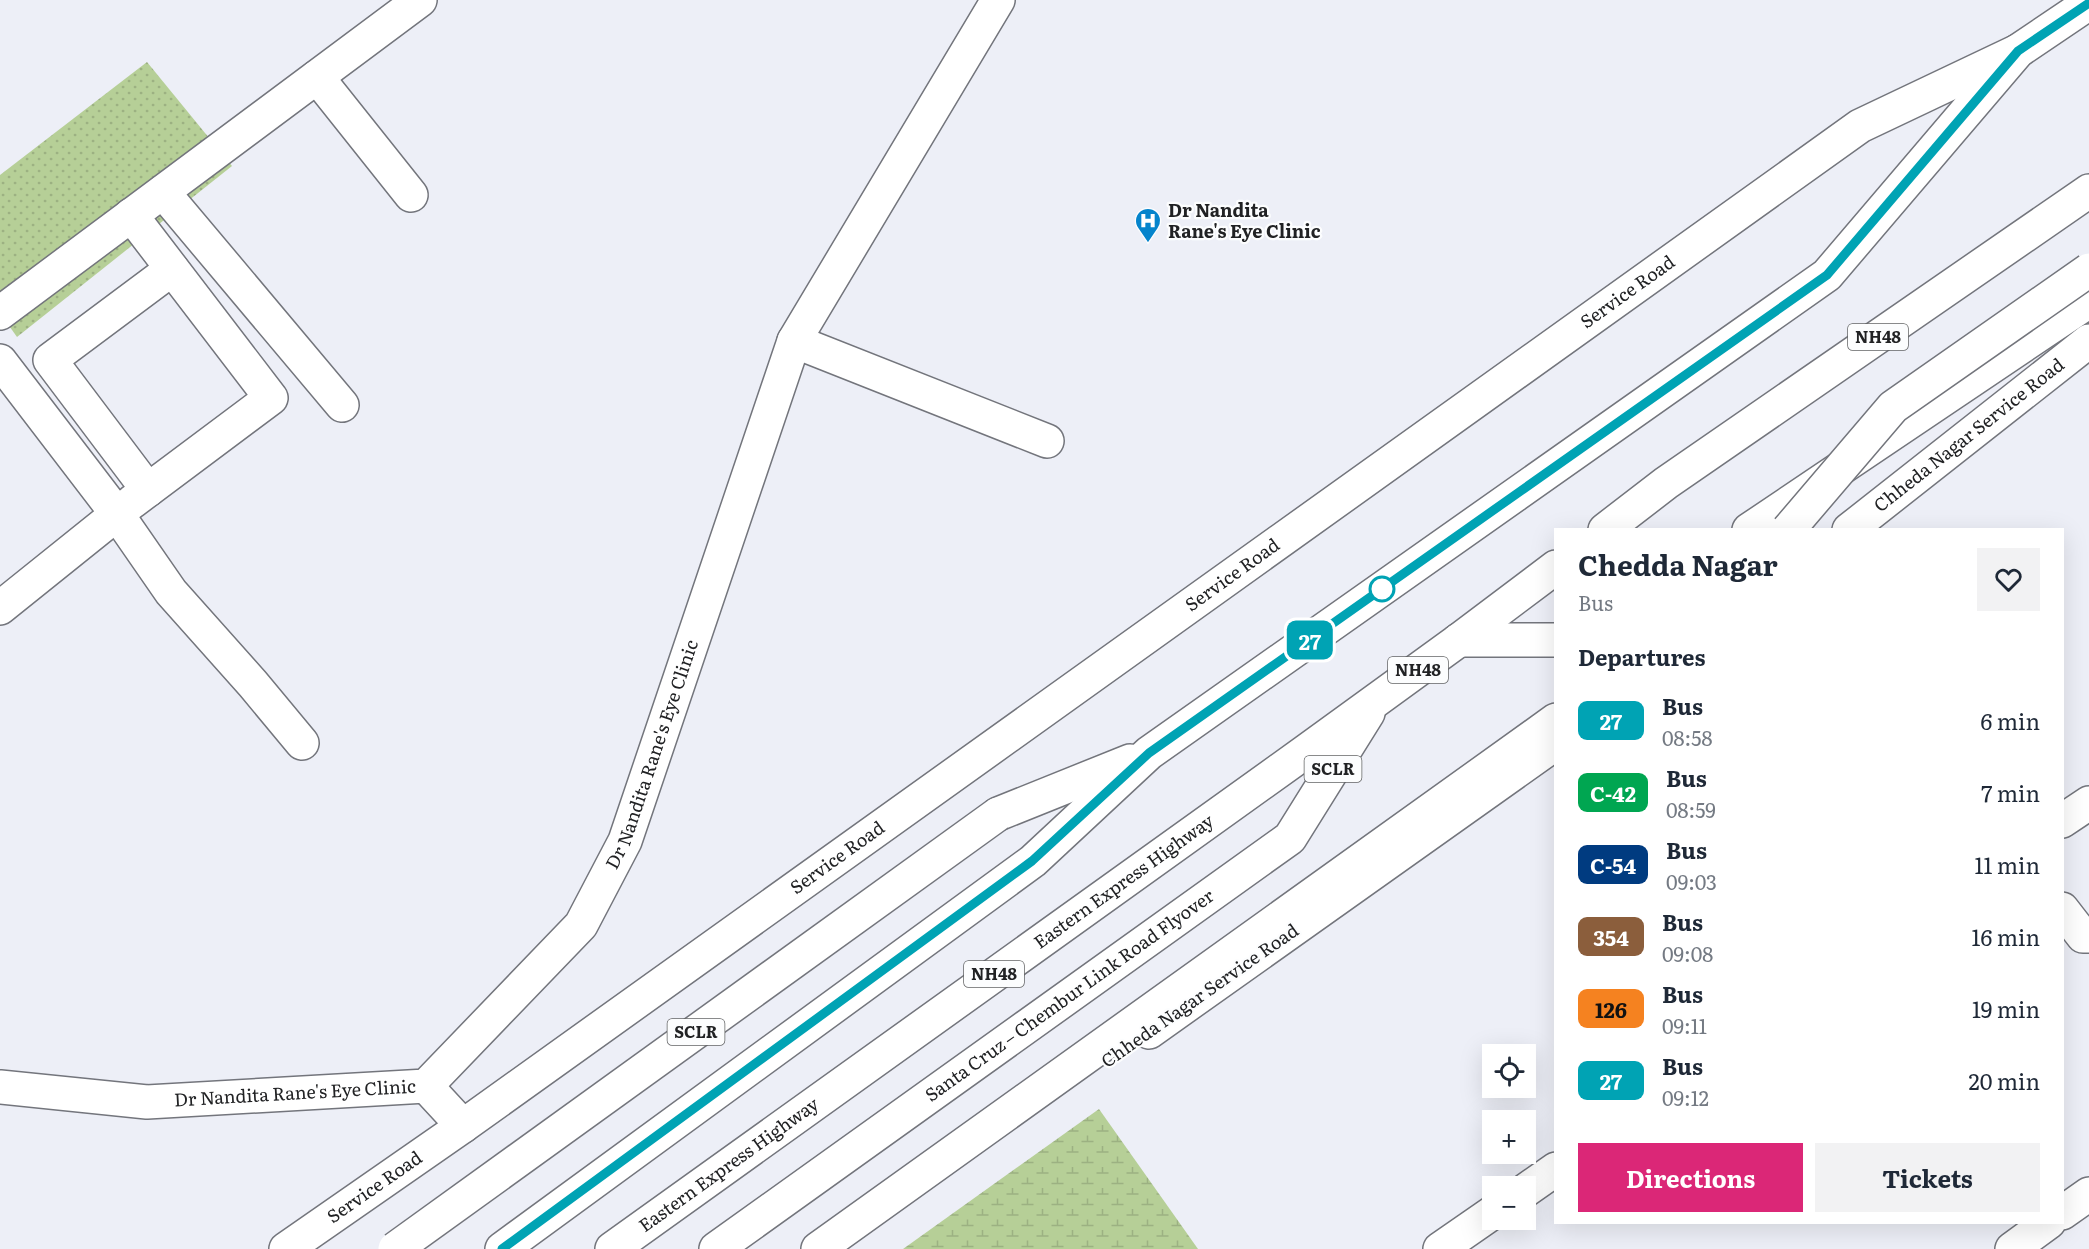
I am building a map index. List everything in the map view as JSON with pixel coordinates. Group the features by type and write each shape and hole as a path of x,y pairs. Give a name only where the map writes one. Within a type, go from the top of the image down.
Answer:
{"main road":[{"path":"0,313 420,0"},
{"name":"Dr Nandita Rane's Eye Clinic","path":"0,1087 147,1102 426,1086 581,925 625,841 795,341 998,0"},
{"path":"502,1249 1032,861 1149,753 1827,275 2018,51 2089,3"},
{"name":"Service Road","path":"286,1249 463,1126 1860,126 2018,51"},
{"path":"317,77 411,195"},
{"name":"NH48","path":"1608,528 1666,483 2089,191"},
{"path":"163,192 342,405"},
{"path":"0,608 117,514 271,398 131,215"},
{"path":"148,490 50,360 172,269"},
{"path":"1790,528 1893,407 2089,270"},
{"path":"1752,528 2089,301"},
{"path":"795,341 1047,441"},
{"name":"Chheda Nagar Service Road","path":"1852,528 2089,341"},
{"path":"4,377 117,514 171,591 302,743"},
{"name":"NH48","path":"1459,640 1554,569"},
{"path":"1459,640 1554,640"},
{"name":"Eastern Express Highway","path":"612,1249 1459,640"},
{"name":"Santa Cruz – Chembur Link Road Flyover","path":"716,1249 1290,838 1376,700"},
{"path":"819,1249 1554,721"},
{"name":"Chheda Nagar Service Road","path":"844,1249 1554,744"},
{"name":"SCLR","path":"394,1249 998,814 1149,753"},
{"path":"2064,820 2089,803"},
{"path":"2064,912 2083,936 2089,936"},
{"path":"426,1086 463,1126"},
{"path":"1536,1183 1554,1170"},
{"path":"2064,1212 2089,1194"},
{"path":"1440,1249 1482,1220"},
{"path":"2012,1249 2046,1224"}],"green space":[{"path":"147,62 232,166 17,337 0,313 0,175"},
{"path":"1099,1109 1198,1249 903,1249"}],"bus line":[{"name":"27","path":"502,1249 1032,861 1149,753 1827,275 2018,51 2089,3"}],"place":[{"name":"Dr Nandita Rane's Eye Clinic","path":"1148,244"}]}
